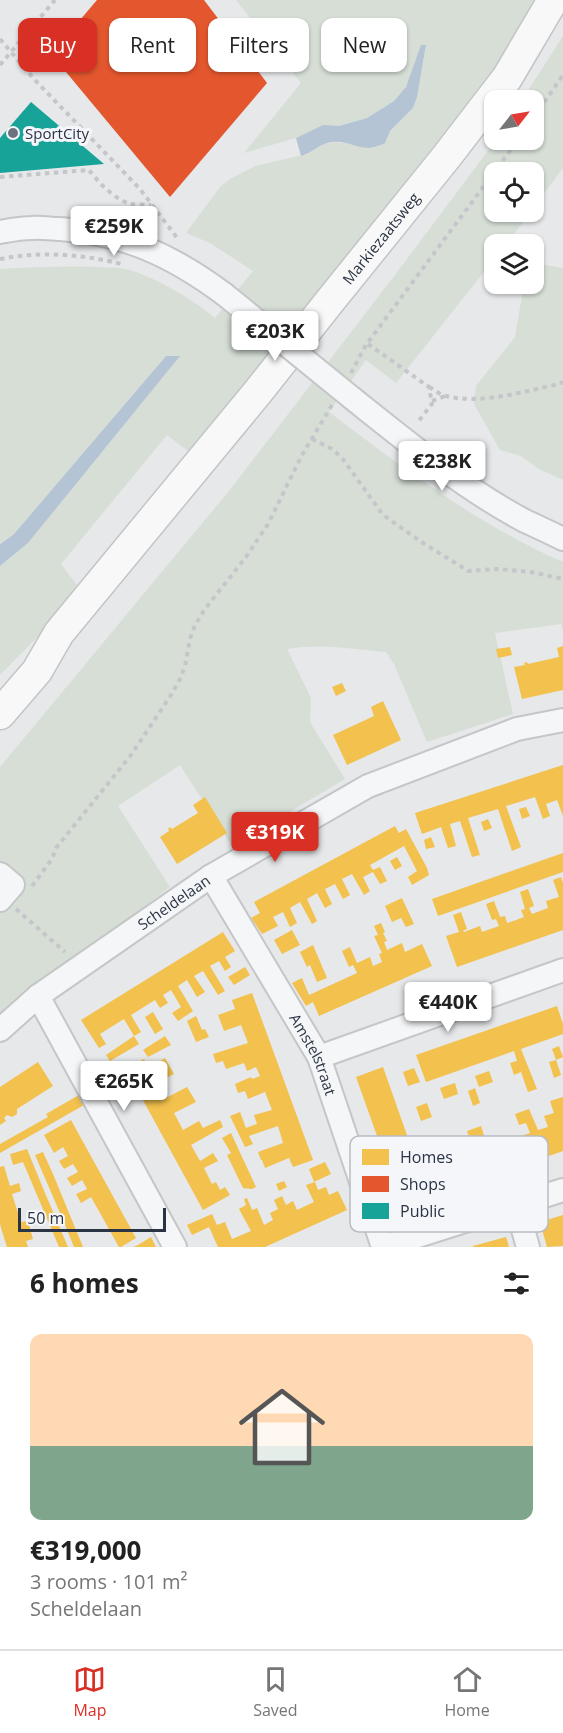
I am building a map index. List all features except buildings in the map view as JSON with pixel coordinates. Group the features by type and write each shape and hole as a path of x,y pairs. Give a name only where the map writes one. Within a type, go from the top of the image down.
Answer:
{"main road":[{"name":"Markiezaatsweg","path":"0,714 37,671 59,633 257,393 454,147 507,78 553,0"},
{"name":"Markiezaatsweg","path":"0,683 59,633"}],"street":[{"path":"0,232 33,228 84,230 121,238 178,263 224,294 424,455 473,489 525,520 563,539"},
{"name":"Scheldelaan","path":"0,1030 38,996 211,876 368,786 517,729 563,720"},
{"path":"0,874 13,885 4,900"},
{"name":"Amstelstraat","path":"211,876 319,1057 350,1149"},
{"path":"319,1057 563,970"},
{"path":"38,996 175,1247"},
{"path":"548,1195 563,1190"},
{"name":"Amstelstraat","path":"378,1232 383,1247"},
{"path":"383,1247 430,1232"},
{"path":"524,1232 528,1247"}],"path":[{"path":"0,65 55,0"},
{"path":"0,39 33,78 140,189 182,245"},
{"path":"544,103 563,75"},
{"path":"4,900 27,892 36,882 52,859 56,848 131,755 180,679 195,625 268,524 312,439 346,390 368,344 511,150"},
{"path":"0,177 89,170 98,182 130,204 152,205"},
{"path":"0,259 17,256 58,255 95,257 129,266"},
{"path":"368,344 445,396 495,397 559,384 563,381"},
{"path":"422,416 432,404 429,387"},
{"path":"432,401 445,396"},
{"path":"312,439 332,449 342,458 384,515 468,571 498,569 552,575 563,579"},
{"path":"4,900 70,956 78,968"}],"shaded area":[{"path":"236,0 544,0 522,35 304,310 193,455 167,435 61,564 82,592 0,675 0,566 28,543 179,357 166,356 14,534 0,543 0,269 73,267 126,269 172,289 196,303 215,318 253,271 210,243 186,233 220,187 255,166 307,154 325,144 335,142 385,143 390,131 413,108 426,46 406,87 394,101 367,118 339,126 323,126 296,138 244,153 301,83 292,72 309,72 309,18 250,18"},
{"path":"563,36 563,168 544,194 544,162 484,162 484,222 523,222 514,234 484,234 484,272 396,383 366,360 329,412 413,474 471,513 563,562 563,631 561,624 495,633 513,714 427,742 394,664 386,652 324,647 287,649 311,698 310,722 345,779 232,846 180,765 118,806 170,887 0,1015 0,767 229,491 489,150 544,150 544,90 528,90"},
{"path":"544,265 563,268 563,480 539,469 521,456 500,450 474,404 476,386 515,337 522,294 544,294"}],"water":[{"path":"421,45 426,45 413,108 390,131 385,143 369,148 332,142 301,156 296,138 323,125 339,126 367,118 394,101 406,87"},
{"path":"166,356 180,356 28,543 0,566 0,544 14,534"}],"place":[{"name":"SportCity","path":"13,133"}]}
